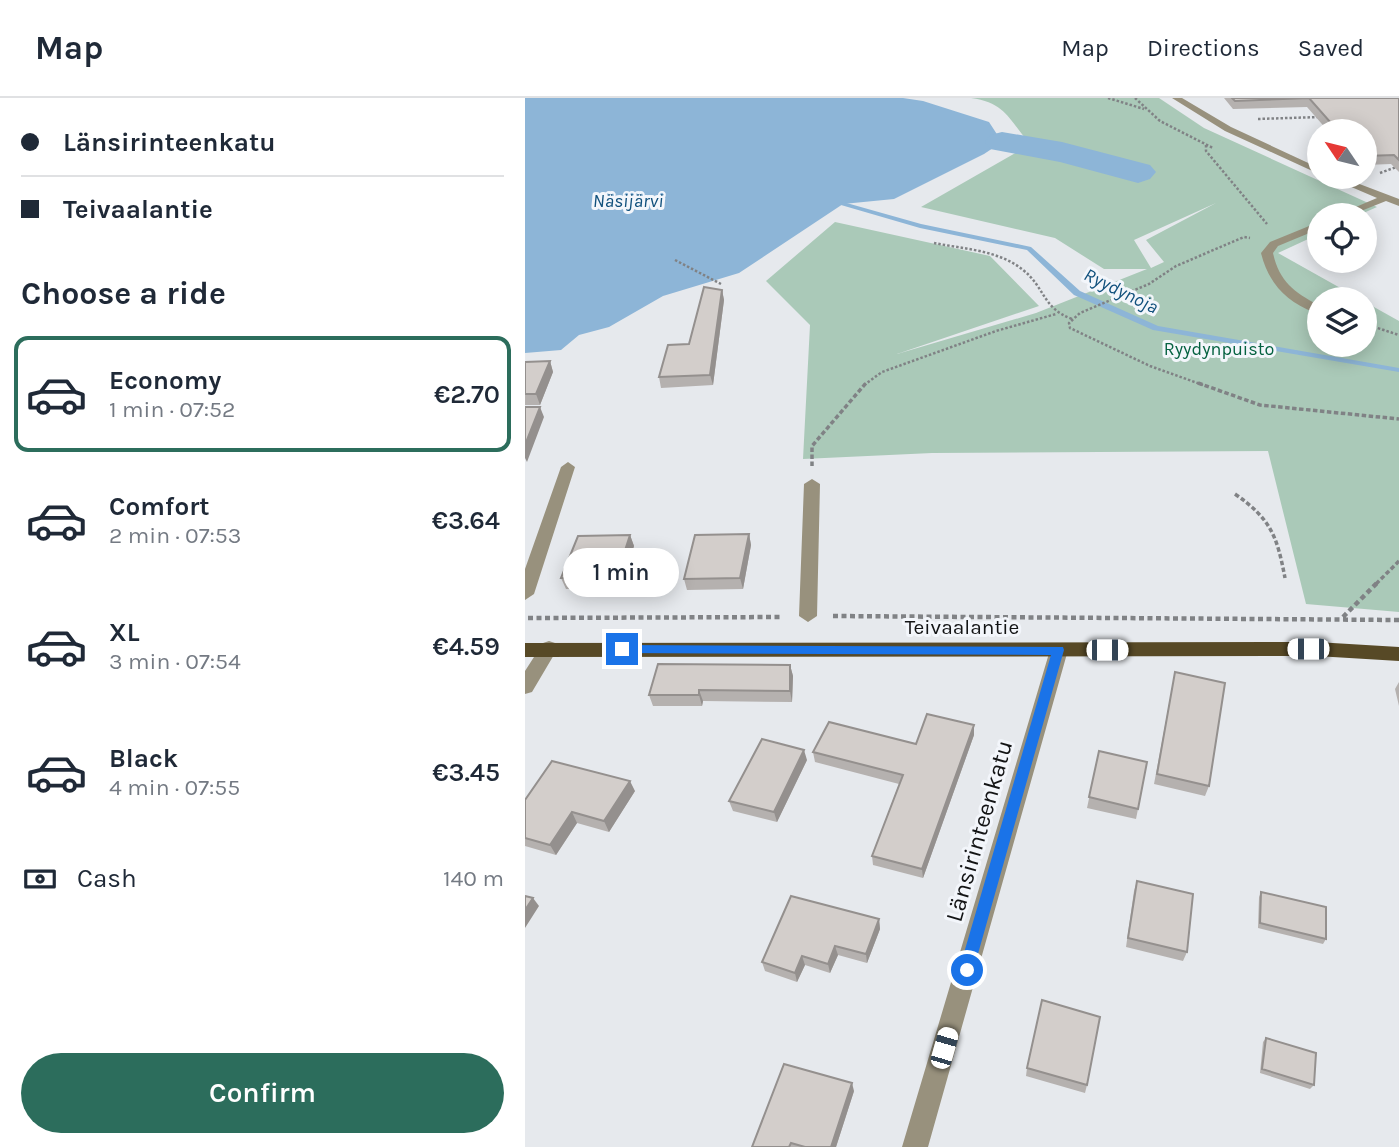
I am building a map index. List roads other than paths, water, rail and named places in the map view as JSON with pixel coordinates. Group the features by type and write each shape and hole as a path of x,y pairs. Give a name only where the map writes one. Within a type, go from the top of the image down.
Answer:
{"main road":[{"name":"Teivaalantie","path":"525,650 1316,649 1399,654"}],"street":[{"path":"1176,98 1212,121 1307,165"},
{"path":"1363,189 1399,203"},
{"path":"1372,203 1385,198"},
{"path":"1307,230 1274,244 1267,253 1271,275 1286,293 1307,304"},
{"path":"525,594 568,467"},
{"path":"808,616 812,484"},
{"path":"525,687 549,648"},
{"name":"Länsirinteenkatu","path":"915,1147 1059,650"}],"water":[{"name":"Näsijärvi","path":"525,98 903,98 923,101 989,122 1002,142 984,154 894,199 843,204 739,273 663,296 609,327 579,335 561,350 525,353"}],"waterway":[{"path":"1002,142 1062,152 1138,172"},
{"name":"Ryydynoja","path":"843,204 920,226 1029,248 1077,293 1156,328 1399,370"}],"park label":[{"name":"Ryydynpuisto","path":"1219,349"}]}
